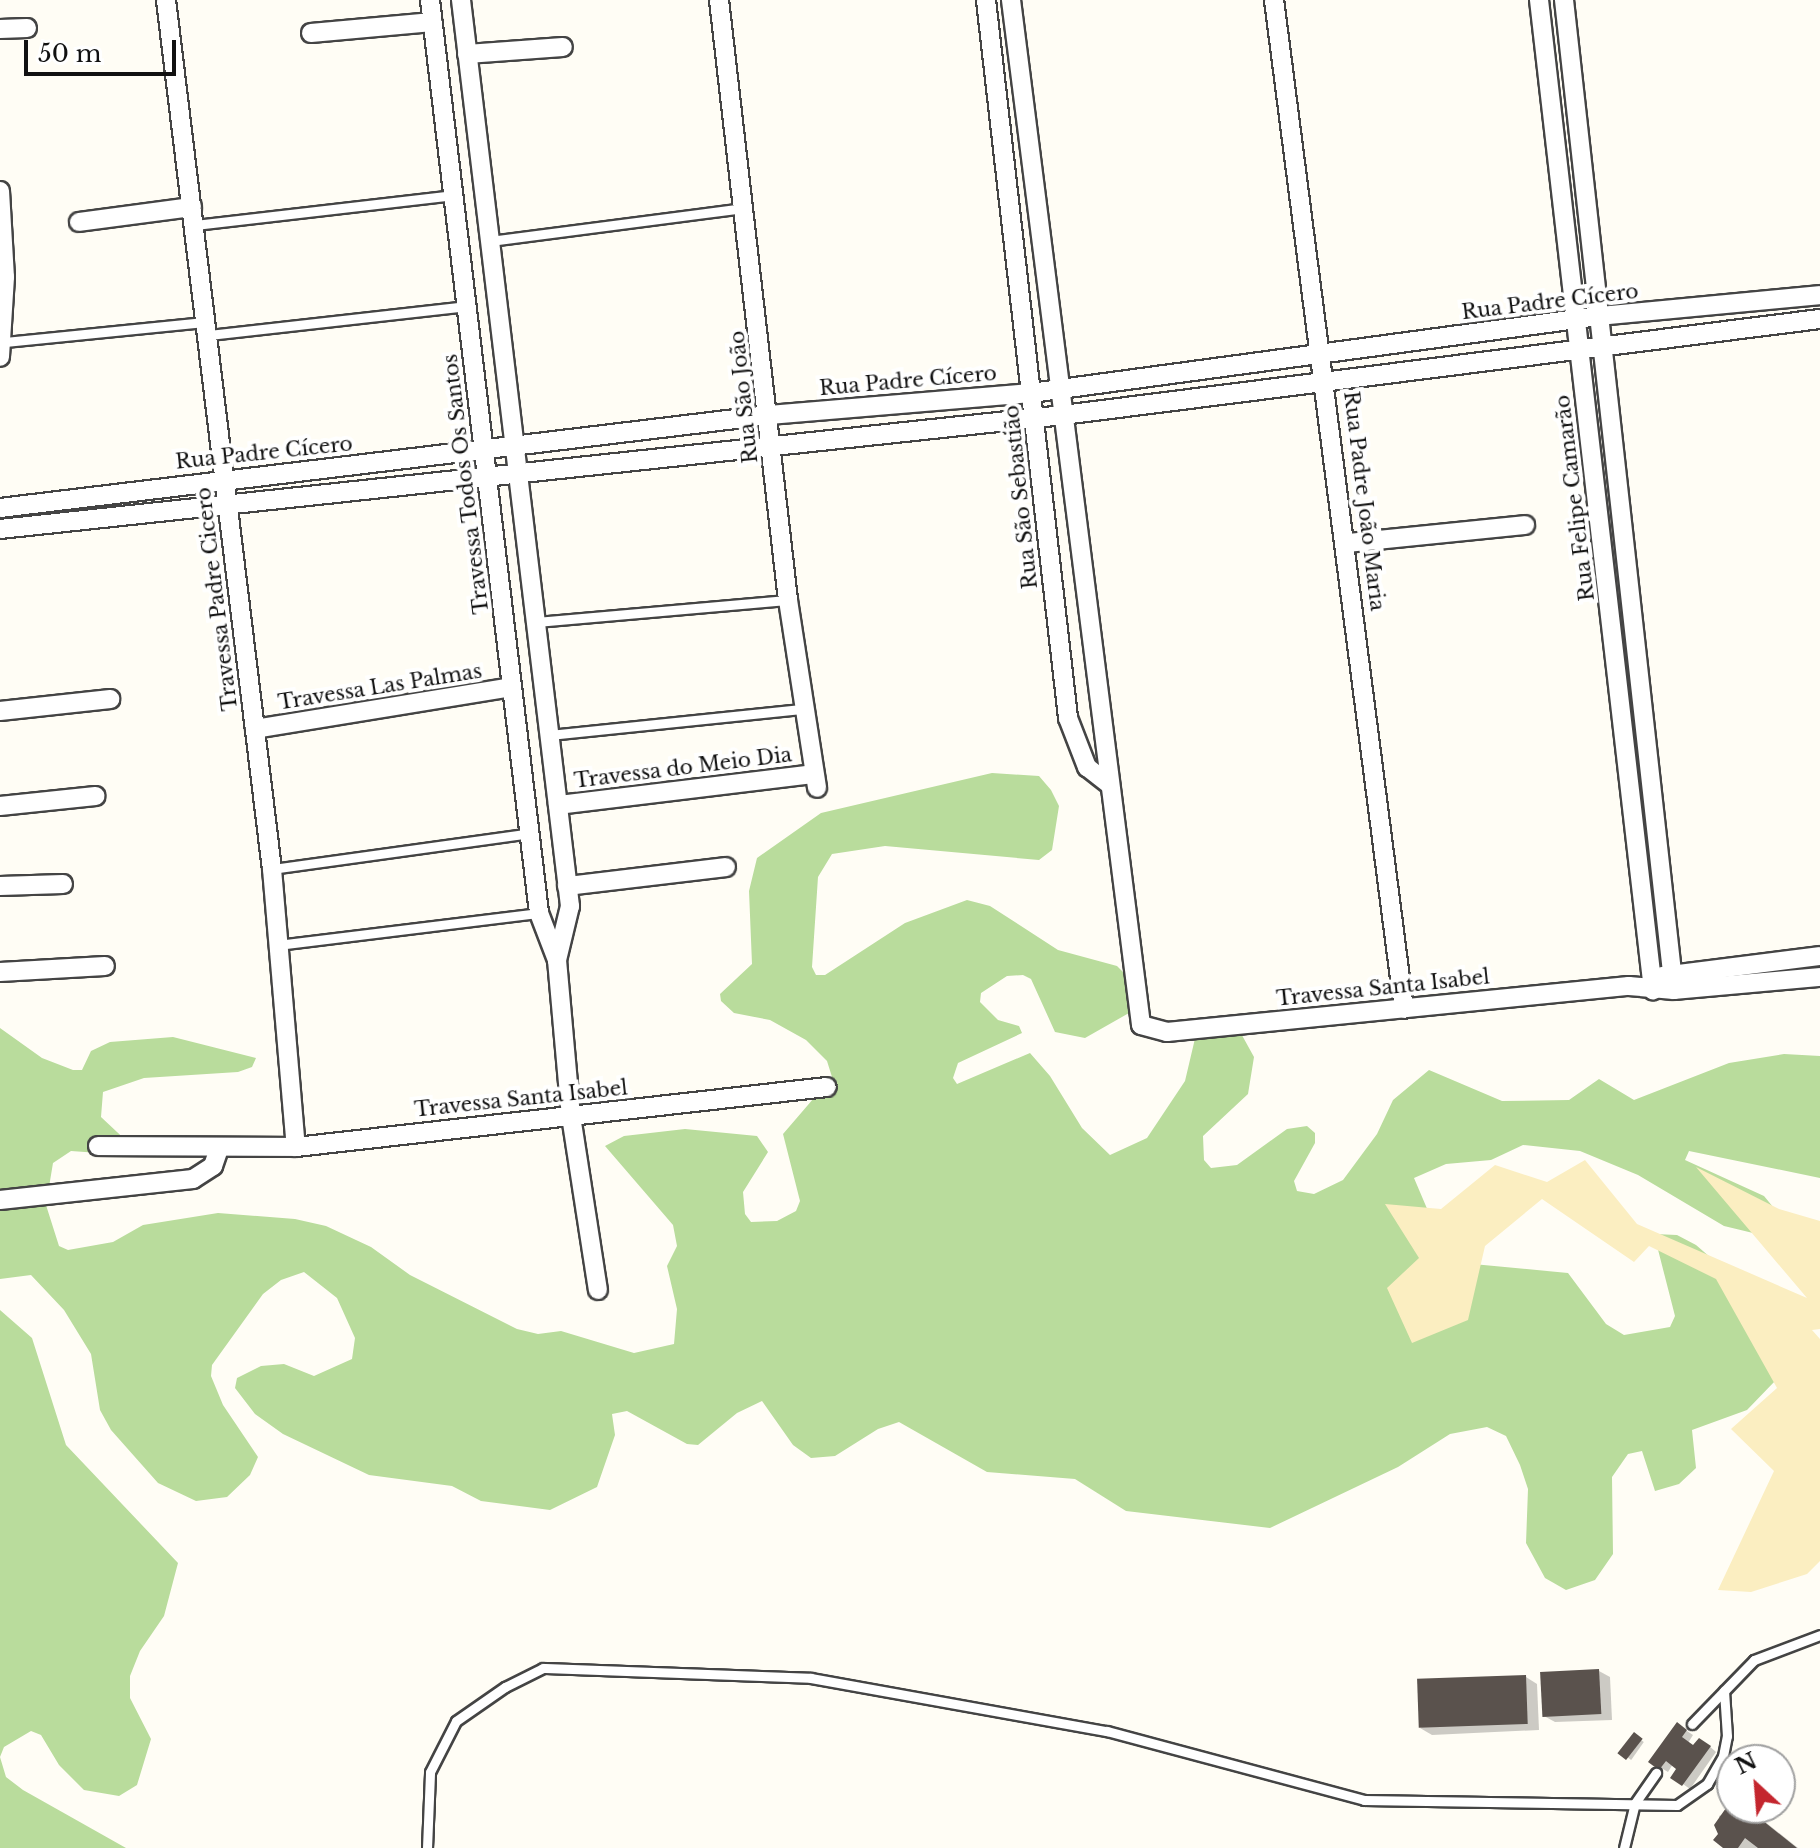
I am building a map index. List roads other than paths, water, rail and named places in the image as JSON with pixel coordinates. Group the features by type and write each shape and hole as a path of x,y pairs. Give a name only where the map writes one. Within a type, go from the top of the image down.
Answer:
{"street":[{"name":"Travessa Todos Os Santos","path":"430,0 539,913 557,960 571,1116 598,1290"},
{"name":"Travessa Todos Os Santos","path":"461,0 570,906 557,960"},
{"name":"Rua São João","path":"719,0 788,600 815,781"},
{"name":"Rua São Sebastião","path":"986,0 1068,718 1082,759 1109,784"},
{"path":"1011,0 1109,784"},
{"name":"Rua Padre João Maria","path":"1274,0 1348,543 1404,1009"},
{"name":"Rua Felipe Camarão","path":"1539,0 1652,983"},
{"path":"1564,0 1673,982"},
{"name":"Travessa Padre Cicero","path":"171,1 193,216 272,869 296,1147"},
{"path":"311,33 433,22"},
{"path":"0,29 27,28"},
{"path":"467,54 563,47"},
{"path":"997,92 1022,88"},
{"path":"444,113 474,108"},
{"path":"0,191 2,349"},
{"path":"79,222 193,216"},
{"name":"Rua Padre Cícero","path":"0,508 225,478 484,452 769,415 1031,393 1599,316 1820,295"},
{"path":"0,529 518,474 772,442 1063,415 1325,378 1820,319"},
{"path":"1348,543 1525,525"},
{"name":"Travessa Las Palmas","path":"255,729 512,687"},
{"path":"0,711 110,699"},
{"name":"Travessa do Meio Dia","path":"558,805 815,781"},
{"name":"Travessa Santa Isabel","path":"1109,784 1141,1025 1167,1032 1652,983 1820,977"},
{"path":"0,806 95,796"},
{"path":"530,833 561,830"},
{"path":"567,886 726,867"},
{"path":"0,886 63,884"},
{"name":"Travessa Santa Isabel","path":"1673,982 1820,956"},
{"path":"0,972 105,966"},
{"name":"Travessa Santa Isabel","path":"98,1146 296,1147 827,1087"},
{"path":"0,1200 193,1179 213,1166 219,1149"}],"lane":[{"path":"193,216 454,195"},
{"path":"490,241 744,208"},
{"path":"2,349 467,306"},
{"path":"535,622 788,600"},
{"path":"549,735 802,709"},
{"path":"272,869 530,833"},
{"path":"278,945 539,913"},
{"path":"1692,1724 1754,1660 1820,1635"},
{"path":"427,1848 430,1772 456,1721 505,1687 543,1668 811,1678 1107,1731 1364,1800 1437,1805 1677,1805 1707,1784 1727,1736 1724,1691"},
{"path":"1624,1848 1635,1803 1656,1773"}]}
